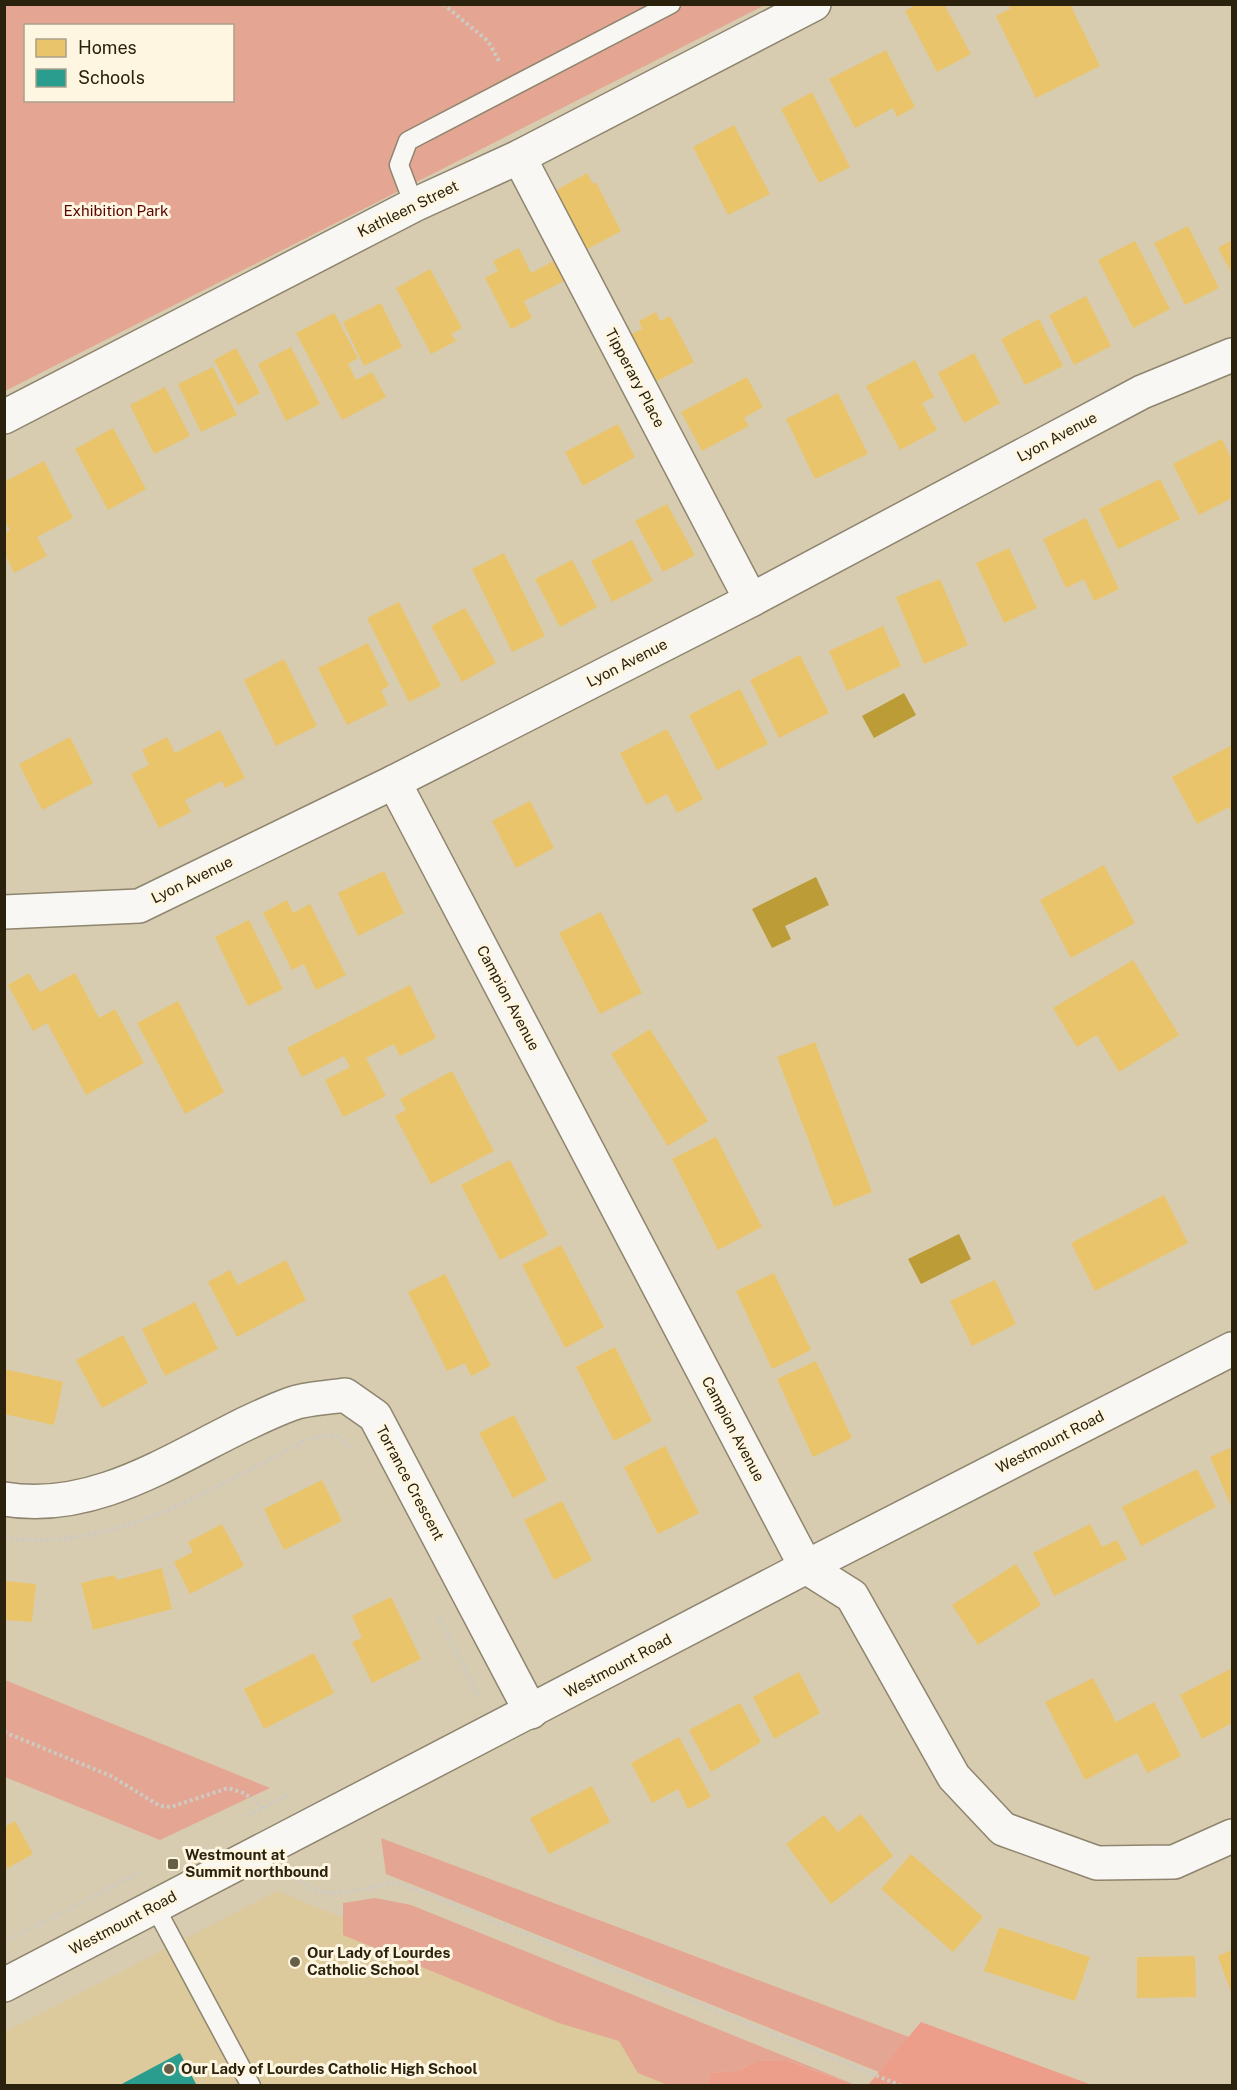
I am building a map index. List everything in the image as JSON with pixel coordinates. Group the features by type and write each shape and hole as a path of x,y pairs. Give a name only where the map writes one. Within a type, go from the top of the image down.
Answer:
{"street":[{"name":"Kathleen Street","path":"4,417 414,205 519,157 814,4"},
{"name":"Tipperary Place","path":"519,157 751,600"},
{"name":"Lyon Avenue","path":"4,912 139,906 394,782 751,600 1142,392 1233,356"},
{"name":"Campion Avenue","path":"394,782 806,1567"},
{"name":"Westmount Road","path":"4,1985 806,1567 1233,1349"},
{"name":"Torrance Crescent","path":"4,1499 18,1502 82,1498 125,1482 292,1403 345,1395 375,1416 531,1712"},
{"path":"806,1567 852,1596 954,1777 1003,1829 1097,1863 1174,1862 1233,1836"}],"lane":[{"path":"414,205 399,165 408,141 671,4"},
{"path":"155,1907 251,2085"}],"path":[{"path":"443,4 488,42 513,85"},
{"path":"4,1538 35,1542 101,1534 172,1510 310,1438 335,1435 353,1449"},
{"path":"438,1615 481,1698 470,1703"},
{"path":"4,1732 111,1776 160,1806 171,1807 228,1788 244,1793 263,1808"},
{"path":"245,1818 294,1792"},
{"path":"4,1942 149,1868"},
{"path":"298,1874 303,1884 314,1892 326,1894 396,1882 902,2085"}],"shaded area":[{"path":"904,693 916,715 874,738 862,716"},
{"path":"816,877 829,905 785,926 791,939 772,948 752,909"},
{"path":"959,1234 971,1259 921,1284 908,1259"},
{"name":"Our Lady of Lourdes Catholic School","path":"277,1891 754,2085 5,2086 5,2032"},
{"path":"921,2022 1092,2085 868,2085"},
{"path":"785,2060 855,2085 707,2085 711,2073 740,2070 757,2061"}],"green space":[{"name":"Exhibition Park","path":"4,5 765,5 5,391"},
{"path":"5,1680 270,1788 160,1840 5,1777"},
{"path":"381,1838 909,2037 879,2072 386,1874"},
{"path":"375,1898 411,1905 856,2085 785,2060 757,2061 740,2070 711,2073 707,2085 668,2085 638,2073 619,2041 559,2023 343,1935 343,1903"}],"building: Homes":[{"path":"917,4 944,4 971,54 937,72 905,11"},
{"path":"1008,4 1070,4 1100,66 1036,98 996,16 1010,9"},
{"path":"886,50 915,107 897,117 893,108 855,128 829,79"},
{"path":"812,92 850,167 819,183 781,109"},
{"path":"734,125 770,194 728,215 693,147"},
{"path":"587,173 593,184 596,182 621,231 582,252 555,191"},
{"path":"1188,226 1219,288 1185,305 1154,243"},
{"path":"1232,240 1232,274 1218,248"},
{"path":"1135,241 1170,309 1133,328 1098,260"},
{"path":"519,248 531,273 554,261 564,281 524,301 532,318 511,329 485,278 498,271 493,261"},
{"path":"430,269 462,328 451,334 456,341 431,354 396,288"},
{"path":"1086,296 1111,346 1074,365 1049,315"},
{"path":"381,303 402,347 364,366 343,322"},
{"path":"656,312 660,321 670,316 694,362 653,383 630,335 642,329 639,321"},
{"path":"334,313 358,358 348,364 356,380 372,372 386,397 342,420 296,333"},
{"path":"1039,319 1063,366 1025,385 1001,339"},
{"path":"291,347 320,404 286,421 258,364"},
{"path":"236,348 260,393 238,405 214,360"},
{"path":"974,353 1000,403 964,423 938,373"},
{"path":"915,360 934,397 922,403 937,430 900,450 866,386"},
{"path":"213,367 237,415 201,432 178,384"},
{"path":"747,377 763,407 744,418 749,426 702,451 681,412"},
{"path":"165,387 190,436 154,454 130,405"},
{"path":"838,393 868,454 815,479 786,419"},
{"path":"618,424 635,457 583,486 565,452"},
{"path":"113,428 146,489 108,510 75,449"},
{"path":"1222,439 1232,460 1232,498 1199,515 1173,464"},
{"path":"44,461 73,518 37,537 47,556 14,573 5,554 5,533 10,530 4,520 4,482"},
{"path":"1160,479 1180,519 1118,549 1099,509"},
{"path":"667,504 695,555 663,572 635,521"},
{"path":"1086,518 1119,589 1094,601 1084,579 1066,588 1043,539"},
{"path":"632,540 653,581 612,602 591,561"},
{"path":"1009,548 1037,608 1004,623 976,563"},
{"path":"504,553 545,636 512,652 472,569"},
{"path":"572,560 597,607 560,627 535,579"},
{"path":"940,579 968,645 924,664 896,597"},
{"path":"399,602 441,686 409,702 367,618"},
{"path":"465,608 496,663 462,682 431,626"},
{"path":"883,626 901,666 847,691 829,651"},
{"path":"368,643 389,686 381,690 388,705 347,725 318,668"},
{"path":"800,655 829,713 779,738 750,680"},
{"path":"284,659 317,726 276,746 244,680"},
{"path":"740,689 768,744 717,770 689,715"},
{"path":"667,729 703,799 677,813 667,794 646,805 620,753"},
{"path":"220,730 245,778 225,788 222,781 185,800 191,812 159,828 131,774 149,765 142,750 167,737 175,753"},
{"path":"70,737 93,783 42,810 19,764"},
{"path":"1232,745 1232,814 1229,807 1197,824 1172,777"},
{"path":"530,801 554,848 516,868 492,821"},
{"path":"1104,865 1135,923 1071,958 1040,900"},
{"path":"384,871 404,913 358,936 338,893"},
{"path":"287,900 293,913 310,904 346,975 316,990 304,964 292,970 263,913"},
{"path":"601,912 642,993 600,1014 559,933"},
{"path":"249,920 283,989 248,1006 215,937"},
{"path":"1133,960 1179,1035 1119,1072 1097,1035 1077,1047 1053,1008"},
{"path":"29,973 40,992 75,973 99,1018 115,1009 144,1063 86,1095 47,1023 33,1031 8,985"},
{"path":"410,985 436,1038 400,1056 394,1044 366,1058 386,1096 343,1117 325,1080 350,1067 344,1056 302,1077 287,1048"},
{"path":"178,1001 224,1092 185,1114 137,1023"},
{"path":"650,1029 708,1121 668,1146 611,1054"},
{"path":"815,1042 872,1192 834,1207 777,1057"},
{"path":"452,1071 494,1151 431,1184 395,1116 406,1110 400,1099"},
{"path":"716,1137 762,1227 718,1250 672,1159"},
{"path":"510,1160 548,1235 500,1260 461,1185"},
{"path":"1164,1195 1188,1243 1095,1291 1071,1243"},
{"path":"561,1245 604,1327 565,1348 522,1265"},
{"path":"286,1260 306,1300 237,1337 208,1282 230,1270 238,1285"},
{"path":"774,1273 811,1350 772,1369 736,1291"},
{"path":"445,1274 491,1366 471,1376 465,1363 447,1371 408,1292"},
{"path":"995,1280 1016,1324 972,1346 950,1301"},
{"path":"195,1302 218,1349 165,1376 142,1329"},
{"path":"123,1335 148,1383 102,1408 76,1360"},
{"path":"615,1347 652,1421 614,1441 576,1367"},
{"path":"816,1361 852,1438 813,1457 777,1379"},
{"path":"4,1369 63,1382 54,1425 4,1414"},
{"path":"514,1415 547,1480 513,1498 479,1433"},
{"path":"665,1446 699,1513 658,1534 624,1467"},
{"path":"1232,1447 1232,1508 1210,1457"},
{"path":"1197,1469 1216,1507 1141,1546 1122,1507"},
{"path":"322,1480 342,1521 284,1550 264,1509"},
{"path":"562,1501 592,1560 554,1580 524,1520"},
{"path":"222,1524 244,1566 190,1594 174,1562 193,1552 188,1542"},
{"path":"1090,1524 1102,1547 1117,1540 1127,1559 1054,1596 1033,1553"},
{"path":"1016,1564 1041,1605 978,1645 952,1605"},
{"path":"162,1568 172,1609 93,1630 81,1583 114,1575 117,1580"},
{"path":"5,1581 36,1584 32,1622 5,1620"},
{"path":"391,1597 421,1659 372,1683 352,1642 362,1638 352,1616"},
{"path":"314,1653 334,1693 264,1729 244,1689"},
{"path":"1232,1668 1232,1723 1202,1739 1180,1695"},
{"path":"799,1672 820,1713 774,1739 753,1697"},
{"path":"1093,1678 1116,1722 1154,1702 1181,1756 1147,1773 1137,1753 1085,1780 1045,1702"},
{"path":"740,1703 761,1742 711,1772 689,1730"},
{"path":"679,1737 711,1797 688,1809 678,1789 652,1803 631,1763"},
{"path":"592,1786 610,1822 549,1854 530,1818"},
{"path":"861,1814 893,1856 831,1904 786,1844 824,1815 838,1832"},
{"path":"15,1821 33,1854 4,1870 4,1827"},
{"path":"911,1854 983,1917 953,1952 881,1889"},
{"path":"999,1927 1090,1957 1075,2001 984,1971"},
{"path":"1232,1950 1232,1995 1218,1956"},
{"path":"1195,1956 1196,1997 1137,1998 1137,1957"}],"building: Schools":[{"name":"Our Lady of Lourdes Catholic High School","path":"180,2053 197,2086 118,2086"}],"place":[{"name":"Westmount at Summit northbound","path":"173,1864"},
{"name":"Our Lady of Lourdes Catholic School","path":"295,1962"},
{"name":"Our Lady of Lourdes Catholic High School","path":"169,2069"}]}
